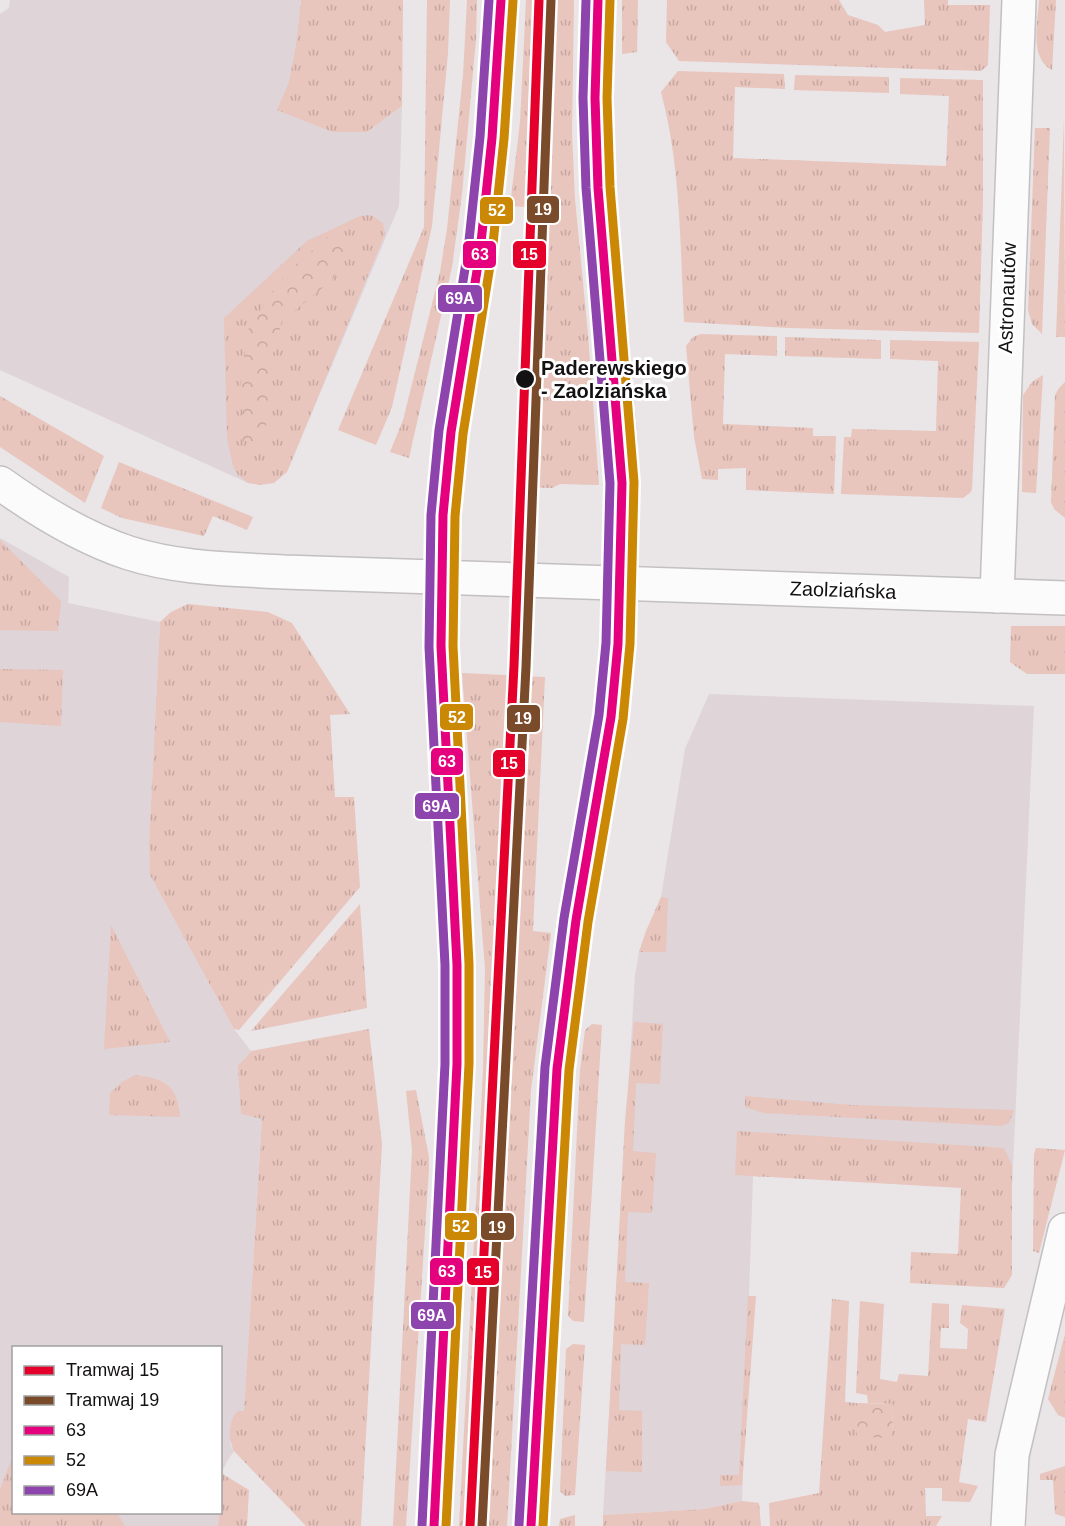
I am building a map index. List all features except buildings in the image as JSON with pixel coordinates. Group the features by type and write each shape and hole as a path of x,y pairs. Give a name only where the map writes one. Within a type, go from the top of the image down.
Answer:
{"main road":[{"path":"434,1526 450,1216 458,965 441,646 446,480 480,252 492,138 501,0"},
{"path":"531,1526 557,1069 576,920 611,717 620,582 622,511 620,443 597,154 595,98 598,0"}],"street":[{"name":"Astronautów","path":"997,596 1020,0"},
{"name":"Zaolziańska","path":"0,483 29,504 89,537 129,553 166,562 214,568 1065,598"},
{"path":"1008,1526 1012,1455 1065,1230"}],"shaded area":[{"path":"10,0 301,0 289,83 278,110 332,132 367,132 402,106 399,206 287,472 248,483 0,370 0,14 9,8"},
{"path":"0,538 69,577 68,603 160,622 149,843 150,875 234,1029 251,1051 244,1058 262,1119 244,1411 238,1411 230,1444 234,1451 222,1471 222,1346 12,1346 12,1514 219,1514 218,1526 0,1526"},
{"path":"709,694 1034,706 1012,1188 753,1176 742,1501 704,1509 603,1515 635,975 639,952 661,897 685,749"}],"green space":[{"path":"301,0 403,0 402,106 367,132 332,132 277,110 289,82"},
{"path":"427,0 450,0 448,53 432,226 392,407 376,445 338,430 424,227"},
{"path":"467,0 477,0 476,39 462,194 452,267 409,458 390,452 403,420 440,272 447,229 463,75"},
{"path":"526,0 574,0 572,132 575,199 599,485 560,484 552,488 514,487 525,207 510,206 520,122"},
{"path":"622,0 638,0 637,52 622,54"},
{"path":"667,0 839,0 848,15 878,25 885,32 925,25 924,0 948,0 948,5 990,5 988,65 981,71 679,61 666,42"},
{"path":"1039,0 1056,0 1052,70 1040,57 1038,48"},
{"path":"678,71 784,74 785,89 735,87 733,158 946,166 949,96 900,94 900,78 983,80 983,201 979,333 789,328 684,322 676,177 668,120 661,92"},
{"path":"795,75 889,77 889,93 794,90"},
{"path":"1064,119 1065,337 1056,337"},
{"path":"1035,128 1050,128 1042,334 1032,324 1028,310"},
{"path":"371,215 383,223 385,234 287,472 274,483 260,485 248,483 238,475 233,466 227,439 224,318 307,241 360,216"},
{"path":"328,237 355,242 332,280 282,321 271,361 265,441 243,441 241,379 249,327 286,273"},
{"path":"701,334 777,336 777,356 725,354 723,424 813,428 813,436 836,436 834,494 746,490 746,468 718,469 718,480 702,479 694,437 686,346 693,337"},
{"path":"785,337 881,340 881,359 785,356"},
{"path":"890,340 979,342 972,489 963,498 841,494 844,437 851,437 852,429 936,431 938,361 890,359"},
{"path":"1043,375 1036,493 1022,492 1023,395 1032,382"},
{"path":"1065,382 1065,518 1054,509 1051,502 1055,395"},
{"path":"0,396 104,456 85,503 0,447"},
{"path":"119,462 253,517 247,530 213,516 204,536 122,518 101,508"},
{"path":"0,540 61,601 58,631 0,630"},
{"path":"188,604 268,612 292,623 350,714 330,715 335,797 354,797 360,887 239,1030 234,1029 150,875 149,843 160,622 171,612"},
{"path":"1011,626 1065,626 1065,674 1027,674 1010,662"},
{"path":"0,669 63,670 61,726 0,722"},
{"path":"462,673 545,677 533,931 551,933 531,1090 507,1526 459,1526 483,1070 485,969"},
{"path":"661,897 668,898 666,952 639,952 646,931"},
{"path":"360,904 367,1008 251,1031"},
{"path":"111,925 170,1042 104,1049"},
{"path":"634,1022 663,1024 660,1084 636,1083 633,1151 656,1153 652,1213 628,1212 625,1282 649,1283 645,1345 621,1344 619,1410 642,1411 642,1472 606,1471 625,1121"},
{"path":"592,1024 602,1025 584,1322 573,1321 568,1316 580,1070 585,1030"},
{"path":"369,1029 382,1144 361,1526 306,1526 234,1451 231,1441 232,1420 238,1411 244,1411 262,1119 241,1114 238,1066 251,1051"},
{"path":"135,1075 155,1079 168,1086 176,1098 180,1117 109,1115 110,1093 122,1082"},
{"path":"416,1090 429,1157 429,1169 406,1526 393,1526 412,1150 406,1091"},
{"path":"745,1096 852,1105 1014,1110 1009,1123 1001,1126 764,1113 745,1107"},
{"path":"737,1131 1004,1148 1012,1165 1012,1275 1004,1288 910,1283 911,1252 958,1254 961,1188 735,1175"},
{"path":"1036,1148 1065,1150 1039,1253 1033,1251 1034,1154"},
{"path":"748,1296 756,1296 742,1485 720,1486 720,1475 739,1475"},
{"path":"832,1299 849,1301 845,1402 857,1403 857,1437 892,1437 893,1404 868,1403 867,1395 856,1393 860,1301 884,1304 880,1379 897,1382 899,1374 928,1376 932,1303 949,1304 949,1328 941,1328 940,1348 967,1349 968,1329 960,1323 962,1305 1005,1309 986,1422 968,1419 959,1482 978,1486 970,1502 942,1501 942,1488 925,1488 926,1516 942,1516 936,1526 770,1526 769,1503 819,1493"},
{"path":"1065,1334 1065,1418 1058,1415 1048,1399"},
{"path":"573,1344 585,1345 575,1495 565,1496 560,1491 566,1349"},
{"path":"857,1403 893,1404 892,1438 857,1437"},
{"path":"12,1458 12,1514 118,1514 125,1526 0,1526 0,1490"},
{"path":"1065,1466 1065,1517 1055,1514 1053,1480 1040,1480 1040,1474"},
{"path":"222,1474 249,1490 247,1526 218,1526 219,1514 222,1514"},
{"path":"742,1501 759,1503 761,1526 603,1526 603,1515 704,1509"},
{"path":"575,1515 575,1526 559,1526 560,1519"}],"tram line":[{"name":"15","path":"470,1526 514,666 539,0"},
{"name":"19","path":"482,1526 526,667 551,0"}],"transit line":[{"name":"69A","path":"422,1525 445,1064 445,965 429,647 431,515 439,430 468,250 480,137 489,0"},
{"name":"63","path":"434,1526 457,1064 457,965 441,646 443,515 451,432 480,252 492,138 501,0"},
{"name":"69A","path":"519,1525 545,1067 564,918 599,715 606,643 610,483 586,188 583,98 586,0"},
{"name":"63","path":"531,1526 557,1069 576,920 611,717 618,644 622,483 598,188 595,98 598,0"},
{"name":"52","path":"543,1526 569,1070 588,922 623,719 630,644 634,482 610,187 607,98 610,0"},
{"name":"52","path":"446,1526 469,1064 469,964 453,646 455,516 463,434 492,253 504,139 513,1"}],"place":[{"name":"Paderewskiego - Zaolziańska","path":"525,379"}]}
